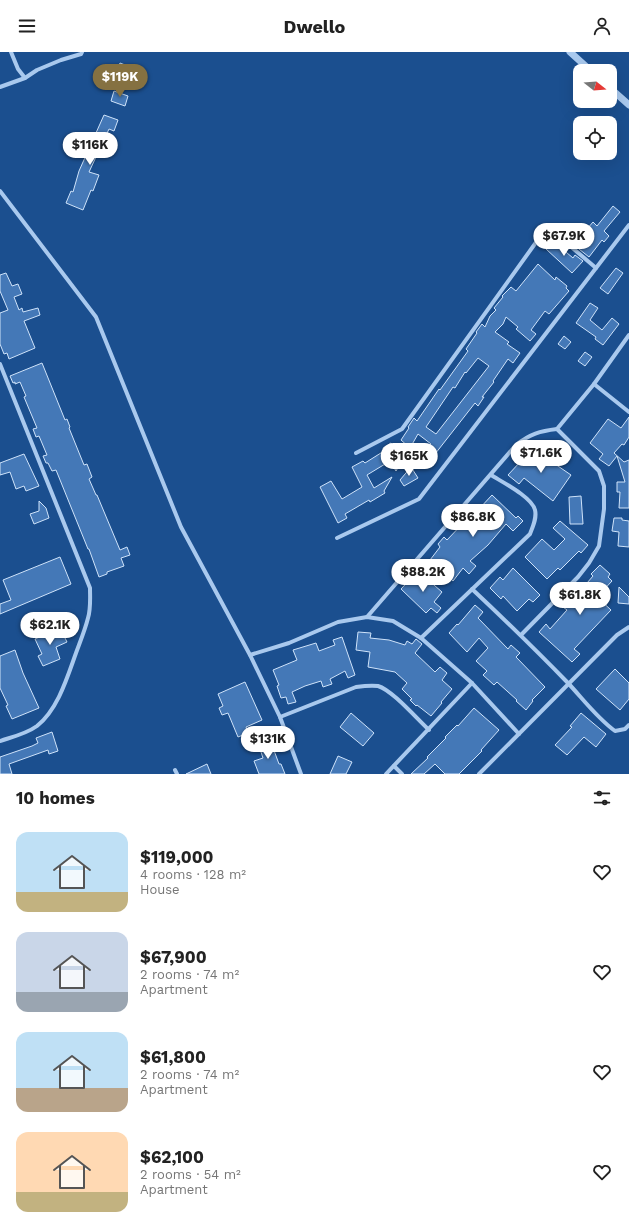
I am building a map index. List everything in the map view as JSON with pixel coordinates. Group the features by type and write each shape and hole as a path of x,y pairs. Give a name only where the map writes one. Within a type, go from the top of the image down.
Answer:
{"street":[{"path":"11,52 18,69 25,78"},
{"path":"0,87 25,78 37,70 81,54 82,52"},
{"path":"570,52 583,64"},
{"path":"617,94 629,105"},
{"path":"0,191 96,317 181,528 250,655 280,717 301,774"},
{"path":"338,538 419,499 629,225"},
{"path":"356,453 402,429 542,234 556,234 596,268"},
{"path":"367,617 516,445 528,436 542,431 557,429 594,384 629,335"},
{"path":"0,364 90,588 90,607 78,649 62,689 52,708 38,725 29,731 0,741"},
{"path":"594,384 629,412"},
{"path":"521,635 578,577 589,563 599,546 604,509 604,486 599,471 557,429"},
{"path":"421,638 530,534 535,521 535,508 526,498 491,474"},
{"path":"472,589 521,635 607,725 615,731 625,729 629,725"},
{"path":"250,655 289,643 338,622 367,617 393,621 421,638 472,683 519,734"},
{"path":"479,774 617,635 629,627"},
{"path":"386,774 472,683"},
{"path":"280,717 356,687 378,686 390,693 429,730"},
{"path":"394,766 402,774"}],"building":[{"path":"120,63 138,70 134,80 116,73"},
{"path":"114,91 128,96 125,106 111,101"},
{"path":"104,115 118,120 114,131 109,129 89,172 99,175 83,210 66,203 71,191 73,192 79,171"},
{"path":"613,206 620,212 604,231 609,236 604,242 602,240 589,257 579,249 585,242 576,233 583,225 587,229 593,222 597,226"},
{"path":"553,241 573,258 575,255 583,261 572,273 546,249"},
{"path":"538,264 555,280 556,277 567,286 566,288 569,291 549,314 545,311 531,330 536,334 530,341 516,329 518,327 506,317 503,324 495,332 509,342 507,344 520,353 513,363 508,359 493,381 494,382 482,397 484,397 478,406 475,403 428,463 421,456 431,444 418,434 410,448 401,440 414,418 417,421 468,351 466,349 482,324 485,327 490,316 496,310 494,308 503,297 502,296 511,287 516,291","holes":["478,358 489,366 436,434 426,427 453,387 455,388 465,372 466,373"]},
{"path":"616,268 623,273 608,294 600,288"},
{"path":"6,273 12,286 18,284 22,294 14,297 19,310 22,308 23,312 38,308 40,315 24,321 35,348 9,359 7,353 4,354 0,344 0,313 8,310 0,291 0,275"},
{"path":"590,303 598,308 590,320 602,330 612,318 619,324 603,345 595,339 596,337 576,323"},
{"path":"564,336 571,342 565,349 558,344"},
{"path":"585,352 592,357 585,366 578,361"},
{"path":"42,363 65,420 67,419 69,428 84,465 87,464 92,477 89,479 120,550 127,547 130,555 121,558 124,566 107,572 107,574 99,577 56,470 52,471 43,456 47,455 39,436 36,437 33,429 37,428 24,397 26,396 20,382 15,384 15,382 13,383 10,376"},
{"path":"629,417 629,437 624,445 622,444 614,453 624,462 629,460 629,508 619,508 620,492 617,492 617,482 625,482 617,456 609,466 599,459 603,454 590,443 608,419 621,428"},
{"path":"391,443 402,461 396,471 390,461 367,475 374,488 392,477 384,491 385,493 370,502 369,500 345,514 347,518 338,523 320,487 331,481 342,499 362,487 352,467 363,461 365,463 384,451 383,448"},
{"path":"537,447 543,454 542,455 571,475 553,501 524,478 519,484 508,475"},
{"path":"24,454 39,486 26,491 24,486 16,489 10,472 0,475 0,463"},
{"path":"411,467 418,478 404,486 400,480"},
{"path":"492,495 516,518 518,516 523,521 513,531 506,524 488,545 470,561 476,566 469,574 463,568 453,581 430,560 440,547 438,544 444,537 447,540 465,521 466,523"},
{"path":"581,496 583,524 570,524 569,497"},
{"path":"39,501 46,508 49,518 34,524 30,514 39,511"},
{"path":"614,518 622,518 622,520 629,521 629,547 618,546 619,532 612,531"},
{"path":"560,521 588,545 581,553 579,551 560,570 558,568 547,579 525,557 542,539 554,550 565,539 553,528"},
{"path":"60,557 71,584 0,614 0,604 11,600 3,580"},
{"path":"600,565 610,574 608,577 612,581 597,597 611,610 574,649 580,654 572,662 539,632 546,624 550,629 567,610 563,607 573,596 575,597 593,576 591,574"},
{"path":"513,568 540,595 533,602 529,599 517,611 503,596 501,599 490,588 500,577 503,580"},
{"path":"418,571 442,592 434,602 441,608 437,613 431,608 426,613 401,589"},
{"path":"619,587 629,597 629,604 618,603"},
{"path":"475,605 483,612 478,618 508,649 511,645 520,653 516,657 545,687 532,700 533,701 526,710 497,682 494,685 483,675 487,671 476,661 488,648 479,638 467,652 449,633"},
{"path":"60,628 67,642 56,647 60,659 43,666 38,656 42,654 35,639"},
{"path":"358,632 371,633 370,638 389,640 405,645 407,641 412,644 416,639 422,644 415,653 435,672 440,667 447,673 442,680 452,689 431,716 410,700 412,699 402,689 407,683 395,672 368,667 370,652 356,650"},
{"path":"342,637 355,675 348,678 345,671 330,679 332,684 323,687 321,681 305,686 292,692 296,702 288,704 286,697 281,698 277,686 279,685 273,670 297,660 293,650 316,643 319,651 335,645 333,640"},
{"path":"15,650 23,673 39,708 12,719 6,706 8,705 0,688 0,656"},
{"path":"615,669 629,683 629,699 620,710 596,689"},
{"path":"245,682 262,720 246,727 248,733 238,737 228,713 222,715 219,708 223,706 218,694"},
{"path":"474,708 499,730 481,750 482,751 459,774 445,774 435,764 424,774 411,774 428,758 427,757 446,738 445,737 457,725 458,726"},
{"path":"351,713 374,733 363,746 340,727"},
{"path":"581,713 606,734 596,747 584,737 567,755 555,745 572,727 570,726"},
{"path":"52,732 58,751 49,754 48,750 9,764 12,774 0,774 0,757 32,746 38,743 36,738"},
{"path":"271,738 279,764 281,764 285,774 259,774 254,761 263,758 258,743"},
{"path":"338,756 352,762 346,774 330,774"},
{"path":"207,764 211,774 186,774"}]}
